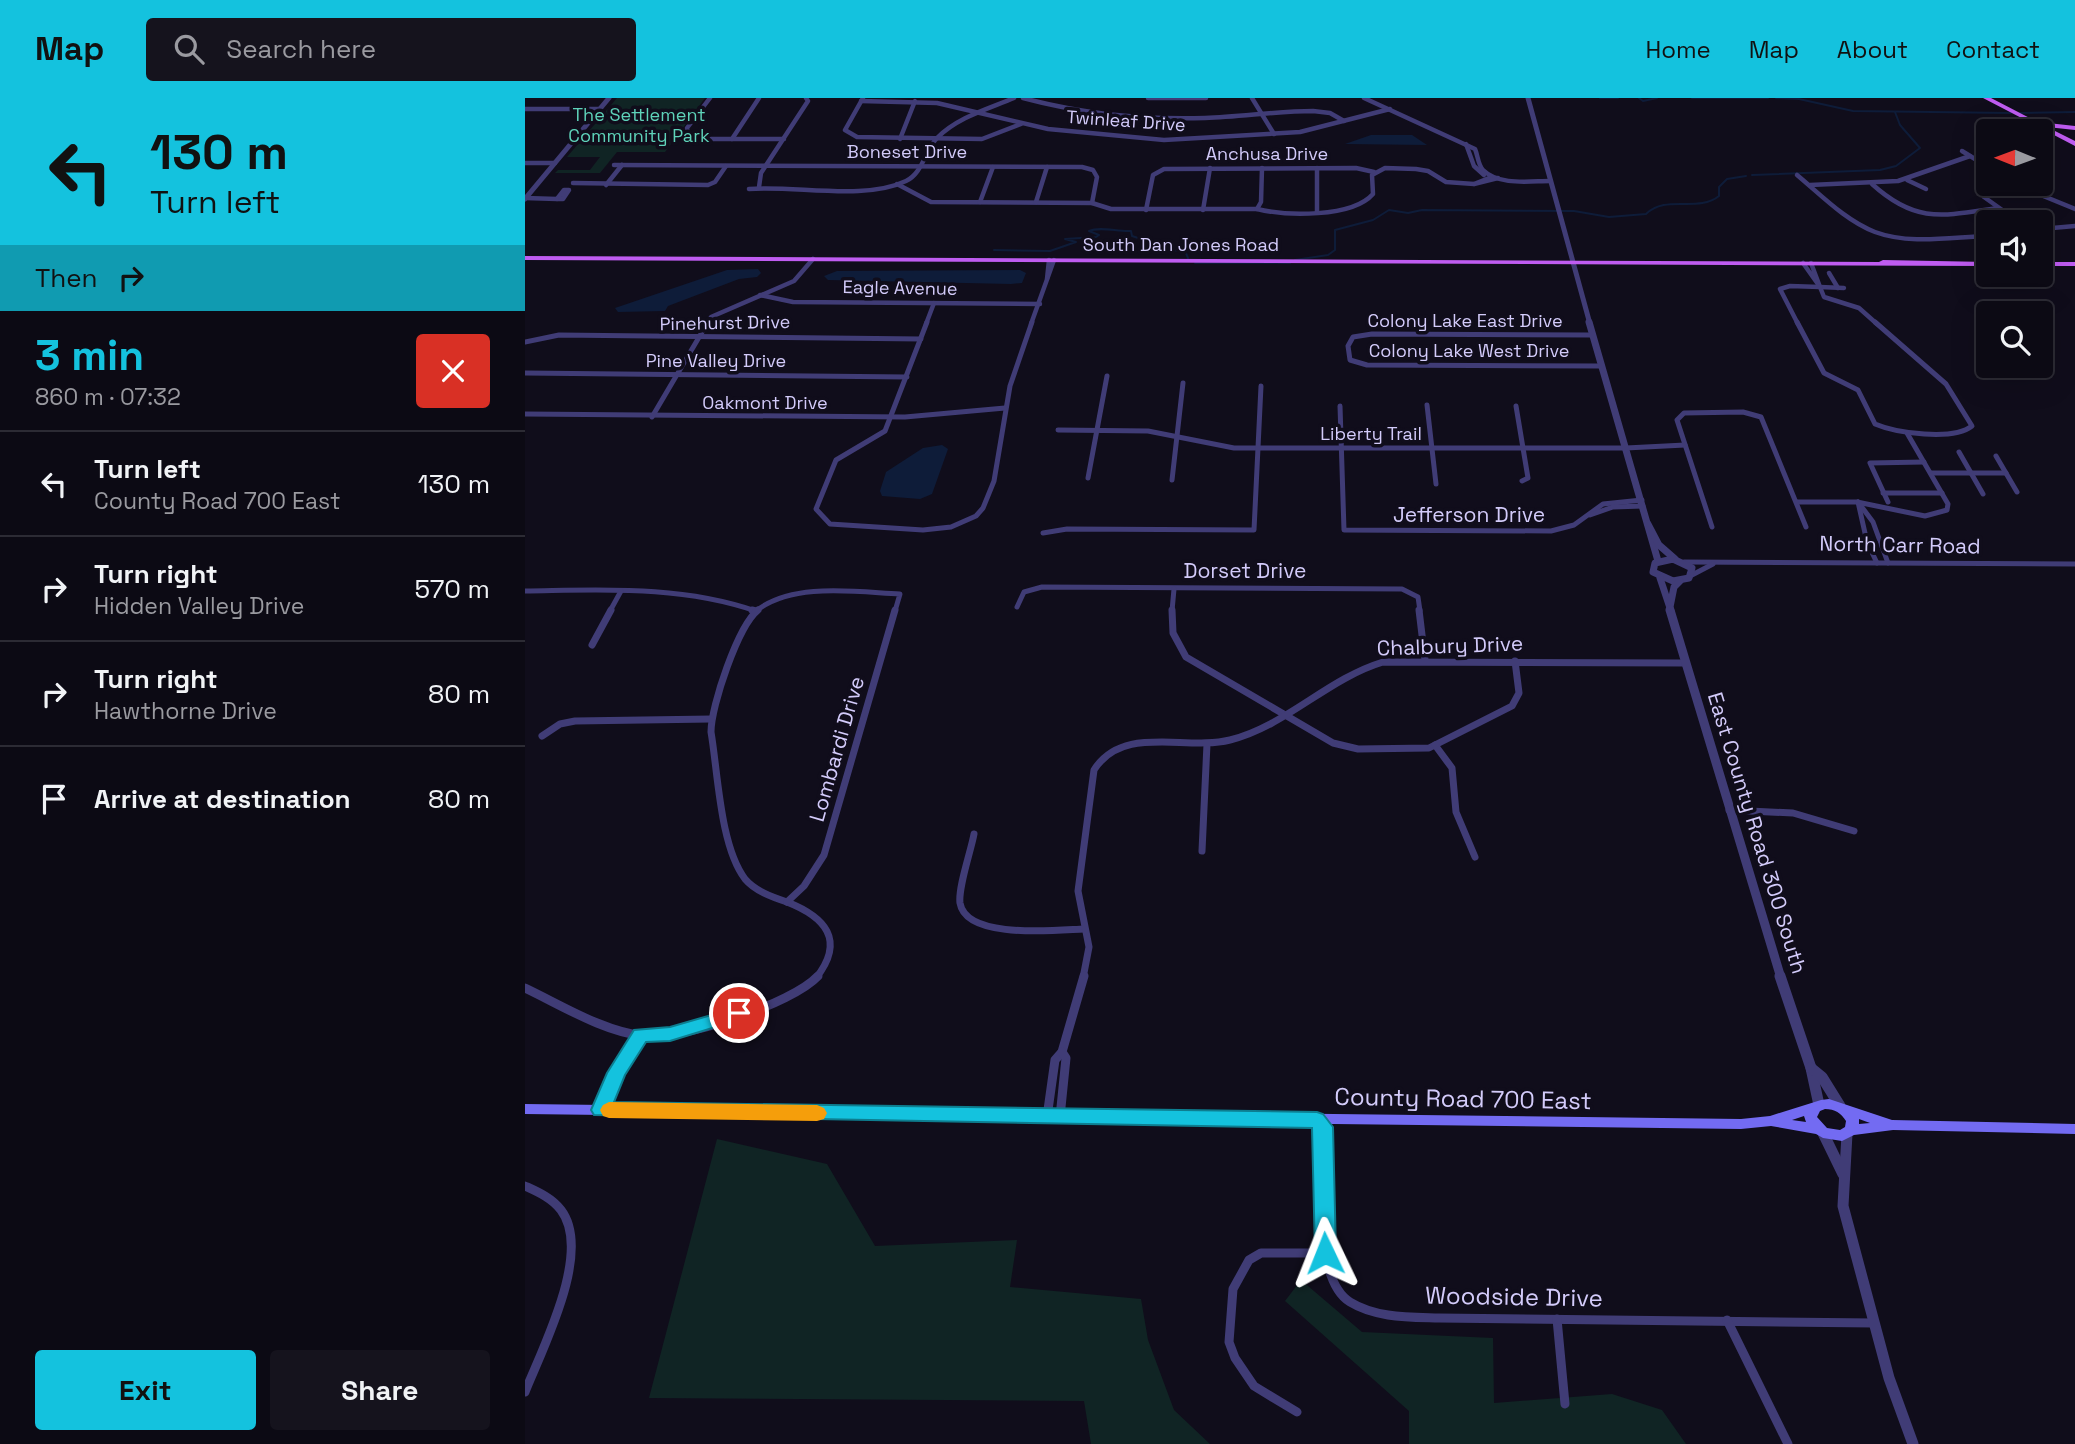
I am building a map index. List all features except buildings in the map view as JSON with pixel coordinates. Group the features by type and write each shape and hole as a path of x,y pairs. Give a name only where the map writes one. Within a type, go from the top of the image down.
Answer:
{"main road":[{"path":"1986,98 2033,119"},
{"path":"1993,98 2067,137 2075,129"},
{"path":"2053,125 2075,129"},
{"name":"South Dan Jones Road","path":"525,258 1976,264"},
{"path":"2053,264 2075,264"},
{"path":"1892,1125 1843,1108 1816,1106 1810,1118 1820,1131 1836,1137 1849,1132 1892,1125 2075,1129"},
{"name":"County Road 700 East","path":"525,1109 1727,1124 1771,1121 1816,1106"},
{"path":"1843,1108 1853,1121 1849,1132"},
{"name":"County Road 700 East","path":"1771,1121 1820,1131"}],"street":[{"path":"525,198 609,98"},
{"path":"710,98 687,128 688,135 732,139 784,139"},
{"path":"732,139 759,98"},
{"path":"759,187 761,175 807,101 806,98"},
{"path":"749,189 870,188 897,184 914,176 936,138 980,113 1014,98"},
{"path":"1023,98 1086,113 1122,116 1186,119 1322,111 1345,121"},
{"path":"1148,98 1206,98"},
{"path":"1247,98 1252,98 1274,134"},
{"path":"1364,98 1466,144 1473,166 1494,178 1551,183"},
{"path":"1529,98 1591,335 1643,503 1647,534 1659,556 1658,561 1681,561"},
{"path":"862,100 845,130 846,133 866,139 982,139 1022,124"},
{"name":"Twinleaf Drive","path":"862,100 949,105 1022,124 1086,135 1135,139 1219,139 1312,130 1390,109"},
{"path":"900,139 915,102"},
{"path":"525,108 600,109"},
{"path":"1962,151 1976,160"},
{"path":"1810,185 1872,184 1906,179 1954,159 1970,156"},
{"path":"525,163 555,163"},
{"name":"Boneset Drive","path":"614,165 1047,167 1093,170 1097,177 1092,203"},
{"path":"606,185 622,165"},
{"path":"573,183 712,184 726,166"},
{"path":"980,202 993,167"},
{"path":"1036,202 1047,167"},
{"path":"1203,210 1210,168"},
{"path":"1257,209 1261,202 1262,168"},
{"path":"1317,168 1317,212"},
{"name":"Anchusa Drive","path":"1146,210 1153,175 1159,170 1317,168 1374,172 1385,169 1422,169 1446,182 1474,184 1494,178"},
{"path":"897,184 926,201 1092,203 1111,209 1146,210 1257,209 1317,212 1345,210 1366,202 1373,194 1374,172"},
{"path":"525,198 559,197 578,175"},
{"path":"1797,175 1863,226 1882,234 1976,236"},
{"path":"1906,179 1926,189"},
{"path":"1872,184 1895,206 1916,214 1937,215 1998,208"},
{"path":"1985,196 2001,210"},
{"path":"2036,196 2075,209"},
{"path":"2053,228 2075,226"},
{"path":"652,416 715,314 801,276 810,259"},
{"path":"934,303 891,417 881,435 836,460 816,505 816,512 824,522 847,528 939,528 966,522 985,506 1002,443 1005,408 1018,353 1040,304 1052,260"},
{"path":"1807,263 1819,278 1819,287 1824,297 1859,308 1946,384 1972,426 1955,433 1891,431 1875,425 1858,390 1823,373 1780,294 1780,289 1790,286 1819,287 1841,288 1829,272"},
{"name":"Eagle Avenue","path":"760,295 784,302 1040,304"},
{"name":"Pinehurst Drive","path":"527,341 559,335 921,339"},
{"name":"Colony Lake East Drive","path":"1348,349 1351,338 1367,335 1591,335"},
{"name":"Colony Lake West Drive","path":"1348,349 1352,361 1367,365 1600,366"},
{"name":"Pine Valley Drive","path":"525,373 675,376 777,373 907,377"},
{"path":"1088,478 1107,376"},
{"path":"1172,480 1183,383"},
{"path":"1043,533 1067,529 1254,530 1261,386"},
{"path":"1427,405 1436,484"},
{"path":"1339,406 1342,448"},
{"path":"1516,406 1528,478 1522,481"},
{"name":"Oakmont Drive","path":"525,414 891,417 1005,408"},
{"path":"1713,527 1686,448 1678,420 1680,415 1744,412 1757,415 1764,421 1806,527"},
{"name":"Liberty Trail","path":"1058,430 1148,431 1220,447 1686,448"},
{"path":"1874,521 1881,516 1898,513 1942,513 1949,507 1907,433"},
{"name":"Jefferson Drive","path":"1342,448 1344,530 1551,531 1577,525 1589,515 1613,507 1643,503"},
{"path":"1959,452 1983,494"},
{"path":"1996,456 2017,492"},
{"path":"1888,502 1870,463 1924,462"},
{"path":"1931,473 2006,473"},
{"path":"1884,493 1942,493"},
{"path":"1797,502 1858,502 1898,513"},
{"path":"1858,502 1874,521 1878,543 1888,563"},
{"path":"1858,502 1867,542 1877,562"},
{"path":"1647,522 1663,549 1692,568 1692,575 1674,587 1670,607"},
{"name":"East County Road 300 South","path":"1658,561 1652,569 1660,578 1670,607 1798,1036 1811,1068 1816,1106"},
{"name":"North Carr Road","path":"1681,561 2075,564"},
{"name":"North Carr Road","path":"1692,575 1724,562"},
{"path":"1660,578 1680,581"},
{"name":"Dorset Drive","path":"1017,607 1024,592 1034,587 1402,589 1418,597 1425,660"},
{"path":"1174,589 1170,629 1181,652 1344,747 1420,750 1435,745 1512,706 1519,693 1515,661"},
{"path":"525,591 621,591 703,595 756,611 711,719 711,732 737,867 757,891 813,915 829,934 828,958 810,983 795,994 670,1034 640,1035 525,988"},
{"path":"592,645 621,591"},
{"name":"Lombardi Drive","path":"756,611 784,597 900,594 824,855 804,886 786,903"},
{"name":"Chalbury Drive","path":"1084,929 1078,891 1092,777 1098,760 1110,751 1135,744 1207,744 1248,736 1359,669 1398,660 1686,663"},
{"path":"542,736 560,724 575,721 711,719"},
{"path":"1202,851 1207,744"},
{"path":"1435,745 1452,768 1456,812 1475,857"},
{"path":"1729,810 1783,810 1815,815 1854,831"},
{"path":"974,834 960,902 967,918 990,928 1084,929 1089,947 1087,967 1072,1009 1062,1052 1066,1058 1053,1117"},
{"path":"601,1110 617,1073 640,1035"},
{"name":"East County Road 300 South","path":"1811,1068 1822,1077 1843,1108"},
{"name":"Woodside Drive","path":"1317,1120 1323,1127 1325,1253 1329,1280 1336,1292 1373,1312 1439,1318 1874,1322"},
{"path":"1820,1131 1843,1174"},
{"path":"1849,1132 1848,1163 1843,1174 1843,1206 1874,1322 1913,1444"},
{"path":"525,1186 550,1199 560,1210 571,1231 574,1247 569,1275 525,1392"},
{"path":"1297,1412 1254,1386 1235,1358 1229,1342 1233,1289 1243,1267 1261,1253 1325,1253"},
{"path":"1557,1319 1565,1404"},
{"path":"1727,1321 1788,1444"}],"green space":[{"name":"The Settlement Community Park","path":"617,98 705,98 665,152 617,152 600,173 555,173 558,170 590,170 600,157 567,157"},
{"path":"717,1139 827,1164 875,1246 1017,1240 1010,1287 1141,1299 1148,1340 1174,1410 1210,1444 1091,1444 1084,1401 649,1398"},
{"path":"1301,1280 1362,1332 1493,1338 1494,1403 1612,1394 1662,1410 1686,1444 1409,1444 1409,1411 1285,1301"}],"water":[{"path":"1371,135 1412,135 1427,145 1345,144"},
{"path":"758,269 761,273 757,277 739,279 668,306 665,311 618,312 615,308 727,270"},
{"path":"1020,270 1026,273 1022,283 1011,284 828,280 824,276 837,271"},
{"path":"942,445 948,449 932,494 920,499 882,496 880,491 886,472 923,448"}],"waterway":[{"path":"1600,98 1618,98"},
{"path":"1639,98 1643,101 1657,98"},
{"path":"1692,98 1768,98"},
{"path":"1776,98 1799,99 1853,111 2011,113"},
{"path":"1752,175 1880,170 1896,166 1920,148 1900,125 1895,112"},
{"path":"2020,113 2075,112"},
{"path":"1295,260 1328,255 1335,250 1335,230 1373,220 1389,210 1408,213 1422,210 1574,211 1609,217 1646,214 1663,205 1711,201 1719,196 1719,187 1727,179 1746,176"},
{"path":"994,250 1050,251 1076,242 1065,239 1096,237 1099,235 1089,231 1104,229 1131,231 1132,236 1144,240 1144,249 1185,251 1188,258"},
{"path":"1195,263 1290,263"}],"slow traffic":[{"path":"609,1110 817,1113"}],"route":[{"path":"739,1013 670,1034 640,1035 617,1073 601,1110 1317,1120 1323,1127 1325,1253"}]}
